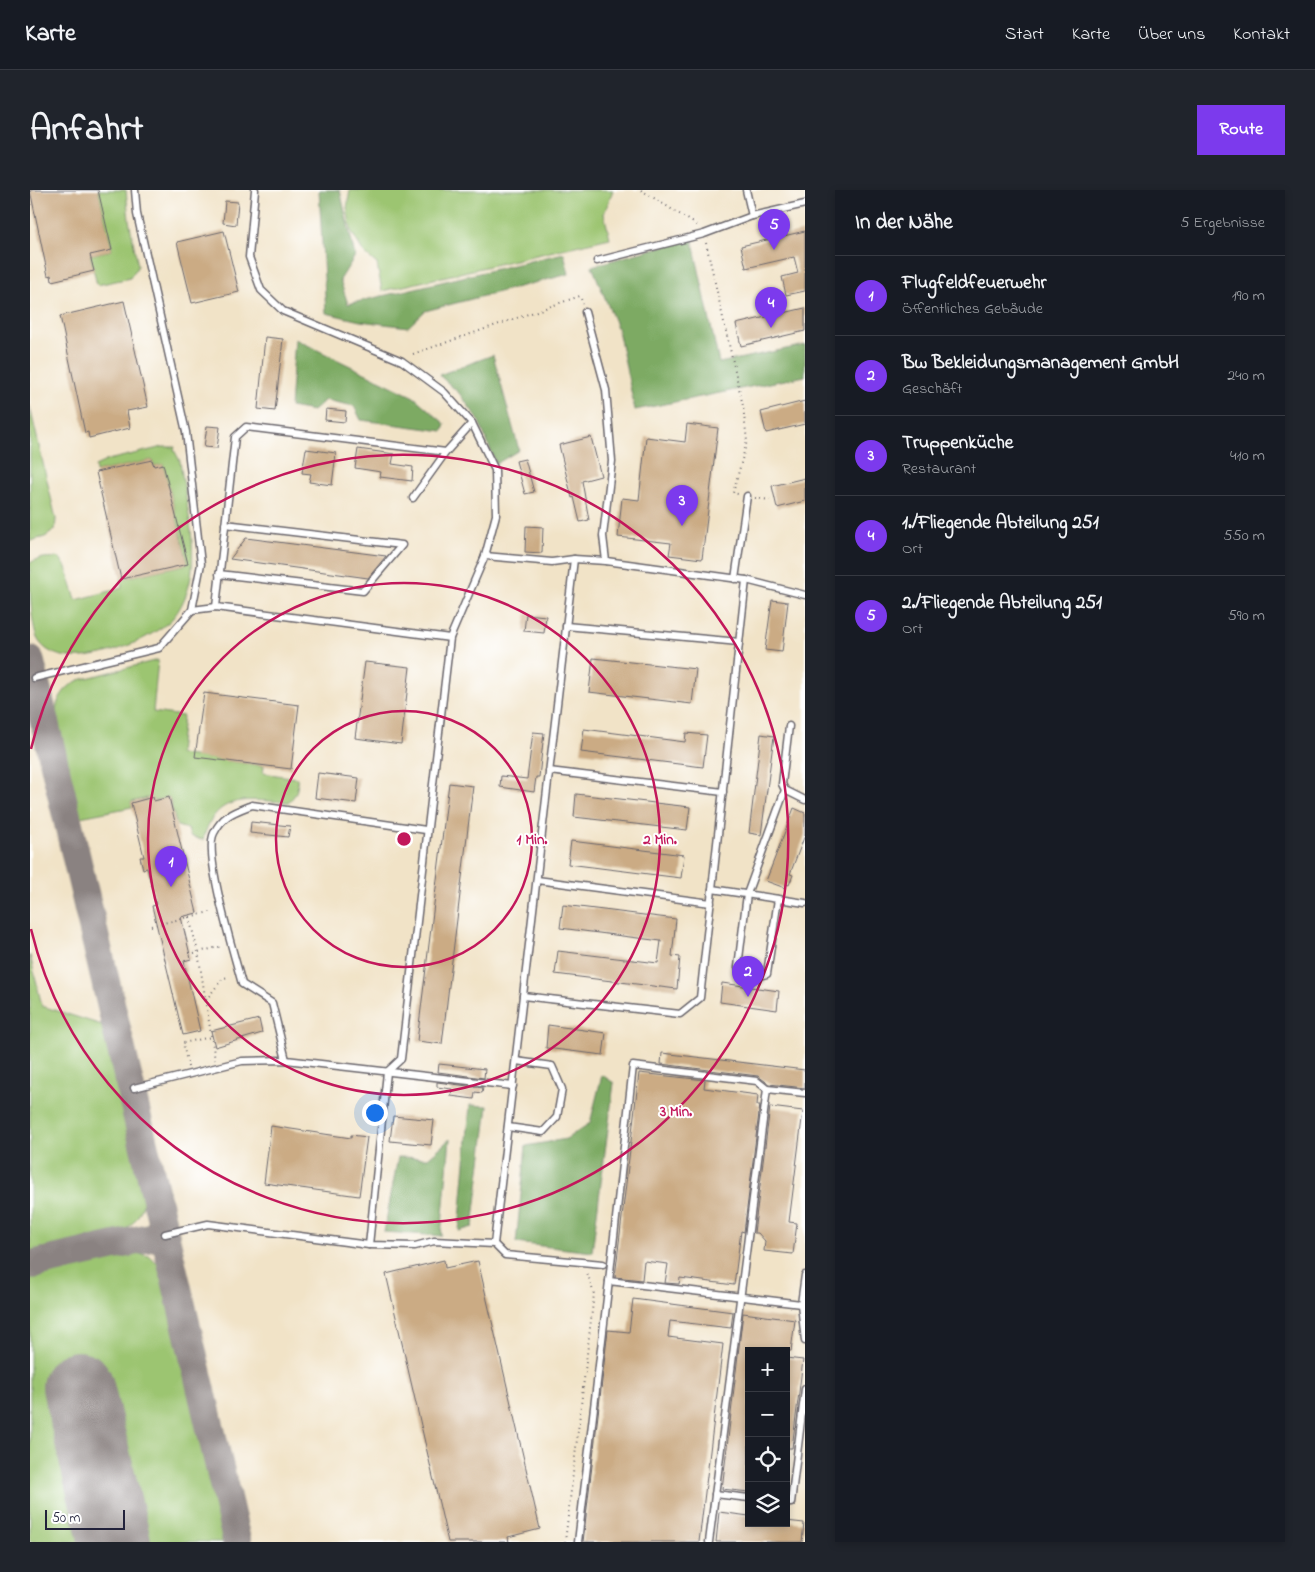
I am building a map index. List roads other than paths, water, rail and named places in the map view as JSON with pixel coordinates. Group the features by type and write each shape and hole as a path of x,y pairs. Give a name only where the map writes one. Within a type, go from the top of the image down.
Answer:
{"lane":[{"path":"34,678 159,648 192,610 201,564 186,432 137,214 135,190"},
{"path":"255,190 249,257 261,290 283,311 402,361 444,392 472,422 495,470 496,515 485,556 450,638 426,830 401,1060 387,1072 369,1245"},
{"path":"746,190 752,216"},
{"path":"597,261 704,234 752,216 805,204"},
{"path":"585,312 606,390 612,460 603,536 606,561"},
{"path":"413,498 446,452 472,422"},
{"path":"216,607 235,437 246,427 446,452"},
{"path":"735,579 747,496"},
{"path":"219,574 362,591 402,545 225,524"},
{"path":"485,556 552,562 574,559 606,561 746,580 805,595"},
{"path":"494,1244 574,559"},
{"path":"523,996 680,1014 700,998 746,580"},
{"path":"192,610 216,607 450,638"},
{"path":"566,626 739,642"},
{"path":"789,726 782,784 785,790 805,800"},
{"path":"549,771 723,792"},
{"path":"778,899 767,974 759,976 742,974 738,967 747,894 785,790"},
{"path":"286,1060 272,1003 242,984 211,860 213,835 228,814 252,805 426,830"},
{"path":"536,880 711,903"},
{"path":"712,889 805,903"},
{"path":"134,1088 242,1061 286,1060 513,1086"},
{"path":"508,1128 542,1132 557,1117 562,1089 552,1066 516,1060"},
{"path":"578,1542 633,1066 757,1081 767,1088 805,1093"},
{"path":"709,1542 767,1088"},
{"path":"165,1234 208,1224 369,1245 415,1246 434,1241 494,1244 505,1255 603,1264"},
{"path":"805,1275 801,1304 805,1341"},
{"path":"609,1281 801,1304"},
{"path":"790,1503 805,1389"},
{"path":"715,1494 745,1498"}],"place":[{"name":"2./Fliegende Abteilung 251","path":"774,250"},
{"name":"1./Fliegende Abteilung 251","path":"771,328"},
{"name":"Truppenküche","path":"682,526"},
{"name":"Flugfeldfeuerwehr","path":"171,887"},
{"name":"Bw Bekleidungsmanagement GmbH","path":"748,997"}]}
